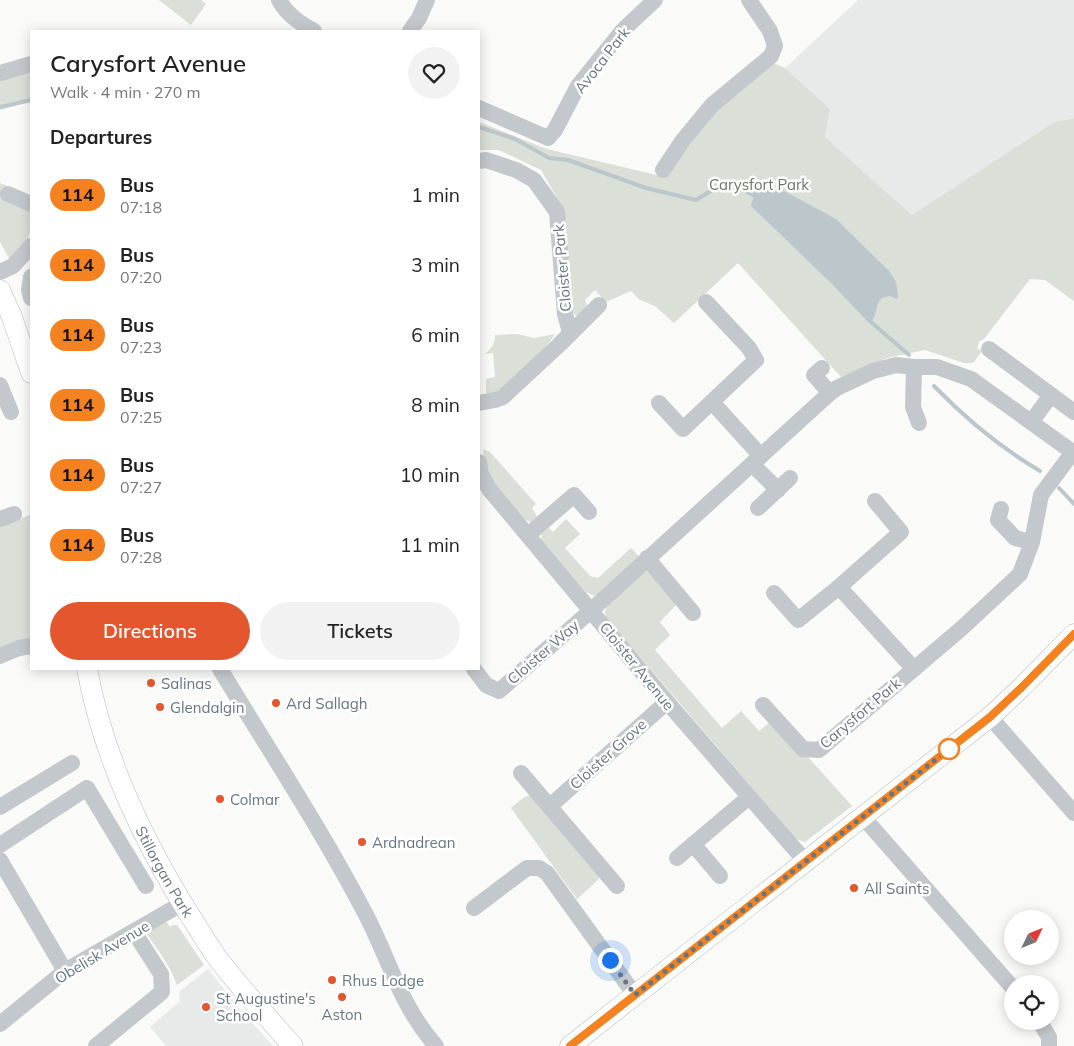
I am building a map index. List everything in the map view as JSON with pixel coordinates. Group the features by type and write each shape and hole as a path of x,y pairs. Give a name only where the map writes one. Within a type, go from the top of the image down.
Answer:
{"main road":[{"path":"0,290 12,317 30,370"},
{"path":"570,1046 990,717 1028,682 1074,634"},
{"name":"Stillorgan Park","path":"87,670 96,713 116,774 166,876 217,958 245,993 293,1046"}],"street":[{"path":"279,0 284,9 298,22 312,30"},
{"path":"411,30 419,18 427,0"},
{"name":"Avoca Park","path":"480,108 548,138 555,130 578,86 623,30 654,0"},
{"path":"663,170 683,140 712,105 772,56 775,46 770,31 749,0"},
{"path":"0,73 30,64"},
{"name":"Cloister Park","path":"480,160 486,160 516,170 534,180 557,212 565,314 570,334"},
{"path":"8,194 30,204"},
{"path":"0,272 14,266 30,247"},
{"path":"659,403 683,429 756,360 749,348 706,302"},
{"path":"480,403 502,397 599,305"},
{"path":"989,349 1074,412"},
{"name":"Carysfort Park","path":"591,610 830,393 872,371 896,365 937,367 971,379 1073,452 1041,495 1032,542 1020,574 962,628 819,750 803,748 763,705"},
{"path":"914,367 913,407 919,423"},
{"path":"813,376 830,393"},
{"path":"0,385 11,412"},
{"path":"1032,421 1051,395"},
{"path":"712,402 778,490"},
{"name":"Cloister Avenue","path":"480,468 489,489 667,702 806,862"},
{"path":"758,508 790,478"},
{"path":"528,534 574,495 589,512"},
{"path":"774,593 798,620 839,587 901,532 875,501"},
{"path":"1001,509 998,520 1015,538 1032,542"},
{"path":"647,558 694,613"},
{"name":"Carysfort Park","path":"839,587 914,669"},
{"name":"Cloister Way","path":"475,670 486,685 499,691 591,610"},
{"path":"0,656 30,646"},
{"path":"221,670 318,826 367,915 396,985 420,1027 436,1046"},
{"name":"Cloister Grove","path":"550,806 667,702"},
{"path":"990,717 1074,813"},
{"path":"0,807 72,763"},
{"path":"521,773 617,886"},
{"path":"0,845 87,788 146,886"},
{"path":"677,858 749,797"},
{"path":"862,817 1004,978"},
{"path":"694,844 720,876"},
{"path":"0,860 65,971"},
{"path":"474,908 528,868 538,868 547,873 635,995"},
{"name":"Obelisk Avenue","path":"0,1024 65,971 183,903"},
{"path":"96,1046 162,992 161,974 134,932"},
{"path":"1045,1030 1049,1037 1050,1046"}],"shaded area":[{"path":"858,0 1074,0 1074,118 1054,122 912,215 825,137 830,109 785,68"},
{"path":"752,186 770,186 788,193 836,219 890,272 896,282 897,299 890,296 880,300 875,316 869,323 832,284 751,206 754,195"},
{"name":"St Augustine's School","path":"208,969 273,1046 166,1046 150,1027 180,1001 180,991"}],"green space":[{"path":"159,0 201,0 206,4 191,25"},
{"name":"Carysfort Park","path":"773,63 785,68 830,109 825,137 912,215 1054,122 1074,118 1074,301 1045,280 1030,279 984,339 979,342 977,348 982,351 973,363 964,363 925,350 887,358 841,377 738,263 674,323 655,306 640,300 631,291 606,302 595,290 585,300 587,306 579,316 575,315 572,311 564,214 557,198 541,170 499,150 480,150 480,122 547,149 665,177 715,110"},
{"path":"30,71 30,101 0,110 0,79"},
{"path":"0,183 9,187 30,213 30,229 27,240 10,260 0,242"},
{"path":"517,334 534,338 555,334 542,352 509,383 491,395 486,393 486,379 495,377 493,353 485,354 493,346 495,335"},
{"path":"483,449 490,452 536,504 532,508 537,516 531,522 525,520 492,479 484,460"},
{"path":"30,514 30,639 0,648 0,525"},
{"path":"566,519 580,534 565,548 590,576 598,578 631,548 640,557 600,593 594,596 586,592 542,540 541,534 549,528 553,532"},
{"path":"652,572 676,605 660,622 670,635 655,650 722,728 741,711 759,731 770,722 808,757 852,806 805,842 796,839 606,617 607,605 640,573"},
{"path":"530,795 600,875 598,880 577,899 511,808"},
{"path":"165,920 170,927 177,925 204,965 177,985 167,964 146,933"}],"waterway":[{"path":"0,107 30,100"},
{"path":"480,127 515,139 549,158 568,160 646,188 696,200 724,183 730,183 757,197"},
{"path":"870,317 871,322 909,355"},
{"path":"934,386 984,432 1011,453 1040,471"},
{"path":"1059,488 1074,504"}],"bus line":[{"name":"114","path":"570,1046 990,717 1058,652 1074,634"}],"place":[{"name":"Salinas","path":"151,683"},
{"name":"Ard Sallagh","path":"276,703"},
{"name":"Glendalgin","path":"160,707"},
{"name":"Colmar","path":"220,799"},
{"name":"Ardnadrean","path":"362,842"},
{"name":"All Saints","path":"854,888"},
{"name":"Rhus Lodge","path":"332,980"},
{"name":"Aston","path":"342,997"},
{"name":"St Augustine's School","path":"206,1007"}],"route":[{"path":"610,960 635,995 957,743 949,749"}]}
